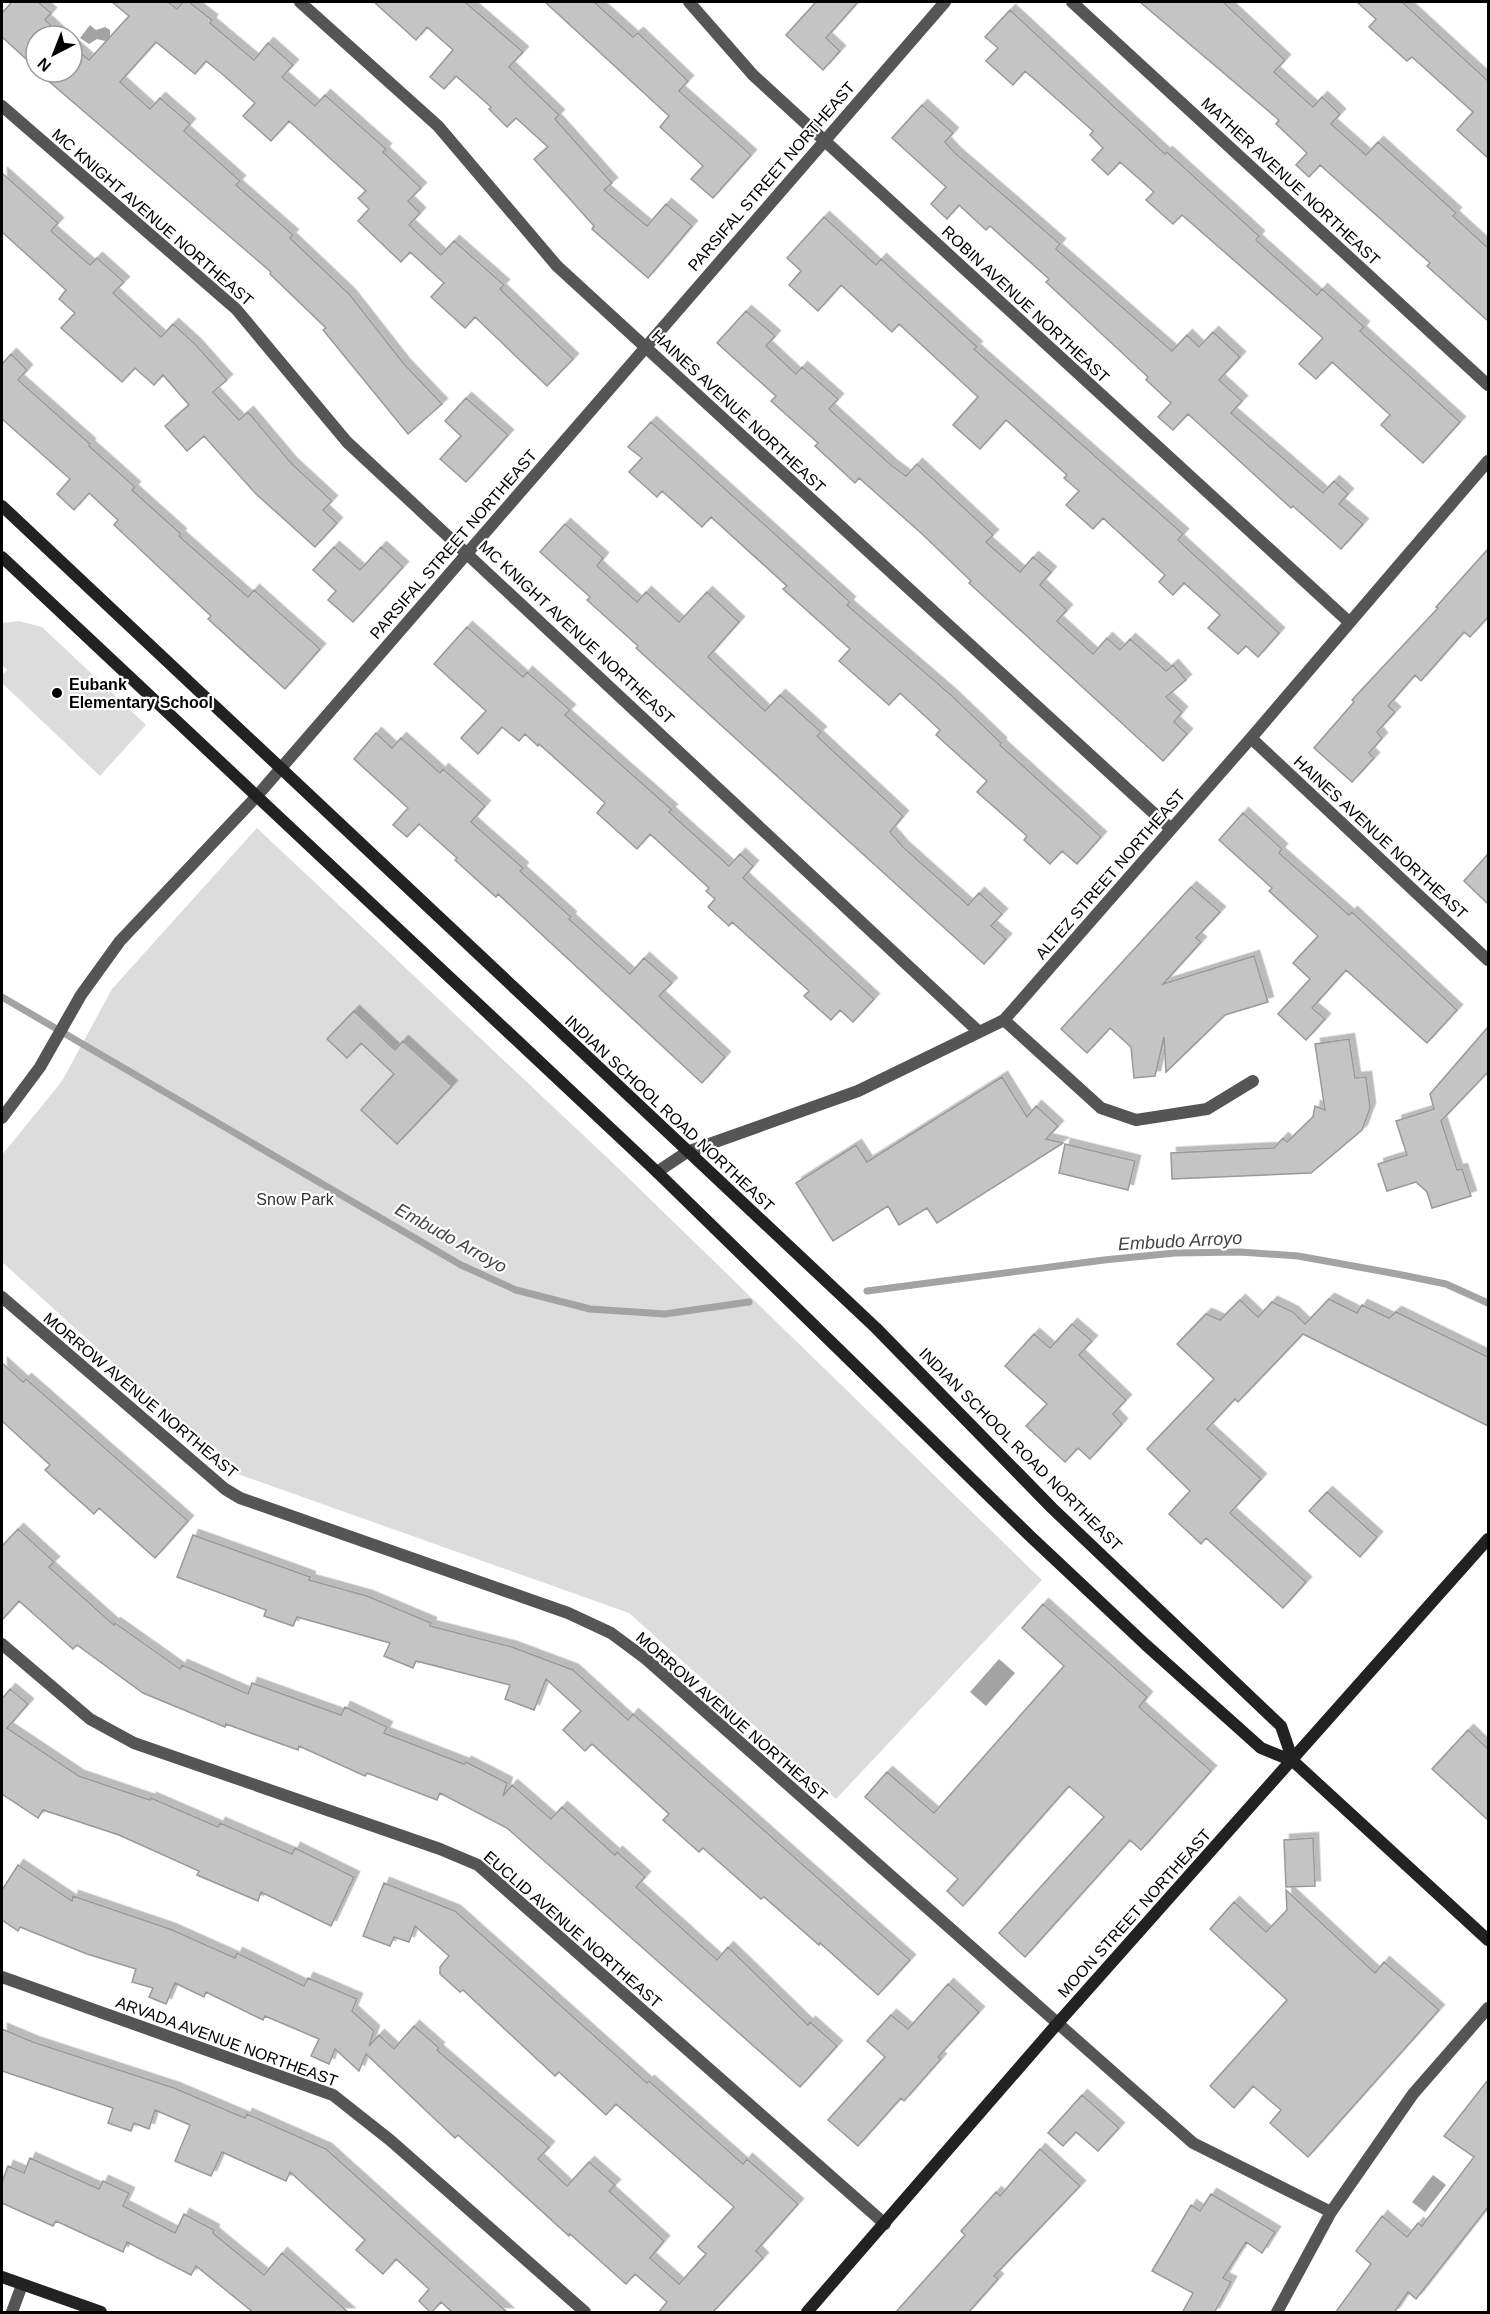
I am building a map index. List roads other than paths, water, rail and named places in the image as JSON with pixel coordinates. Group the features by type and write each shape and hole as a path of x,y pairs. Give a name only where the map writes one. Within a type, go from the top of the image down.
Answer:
{"street":[{"name":"HAINES AVENUE NORTHEAST","path":"300,2 438,126 557,266 1171,829"},
{"name":"ROBIN AVENUE NORTHEAST","path":"689,2 753,75 1349,622"},
{"name":"PARSIFAL STREET NORTHEAST","path":"2,1118 44,1059 74,1006 120,941 256,798 945,2"},
{"name":"MATHER AVENUE NORTHEAST","path":"1072,2 1488,385"},
{"name":"MC KNIGHT AVENUE NORTHEAST","path":"2,106 236,309 347,442 468,552 978,1031"},
{"name":"ALTEZ STREET NORTHEAST","path":"657,1172 687,1152 858,1091 1004,1020 1251,738 1488,461"},
{"name":"INDIAN SCHOOL ROAD NORTHEAST","path":"2,506 876,1328 1052,1508 1281,1726 1293,1761"},
{"name":"INDIAN SCHOOL ROAD NORTHEAST","path":"2,557 256,798 657,1172 1021,1527 1146,1645 1261,1748 1293,1761 1488,1940"},
{"name":"HAINES AVENUE NORTHEAST","path":"1251,738 1488,960"},
{"path":"1004,1020 1101,1108 1136,1120 1207,1109 1253,1081"},
{"name":"MORROW AVENUE NORTHEAST","path":"2,1297 225,1489 240,1498 568,1613 610,1633 646,1659 1193,2143 1331,2212"},
{"name":"MOON STREET NORTHEAST","path":"807,2313 1057,2024 1488,1539"},
{"name":"EUCLID AVENUE NORTHEAST","path":"2,1644 90,1719 135,1743 440,1849 478,1865 885,2224"},
{"name":"ARVADA AVENUE NORTHEAST","path":"2,1977 333,2095 390,2140 585,2313"},
{"path":"1277,2313 1331,2212 1413,2094 1488,2008"},
{"path":"2,2277 101,2313"},
{"path":"12,2313 22,2284"}],"waterway":[{"name":"Embudo Arroyo","path":"2,997 461,1265 516,1290 590,1309 665,1314 749,1302"},
{"name":"Embudo Arroyo","path":"867,1291 1104,1260 1175,1253 1240,1252 1298,1256 1446,1284 1488,1303"}],"place":[{"name":"Eubank Elementary School","path":"57,693"}],"park label":[{"name":"Snow Park","path":"295,1199"}]}
